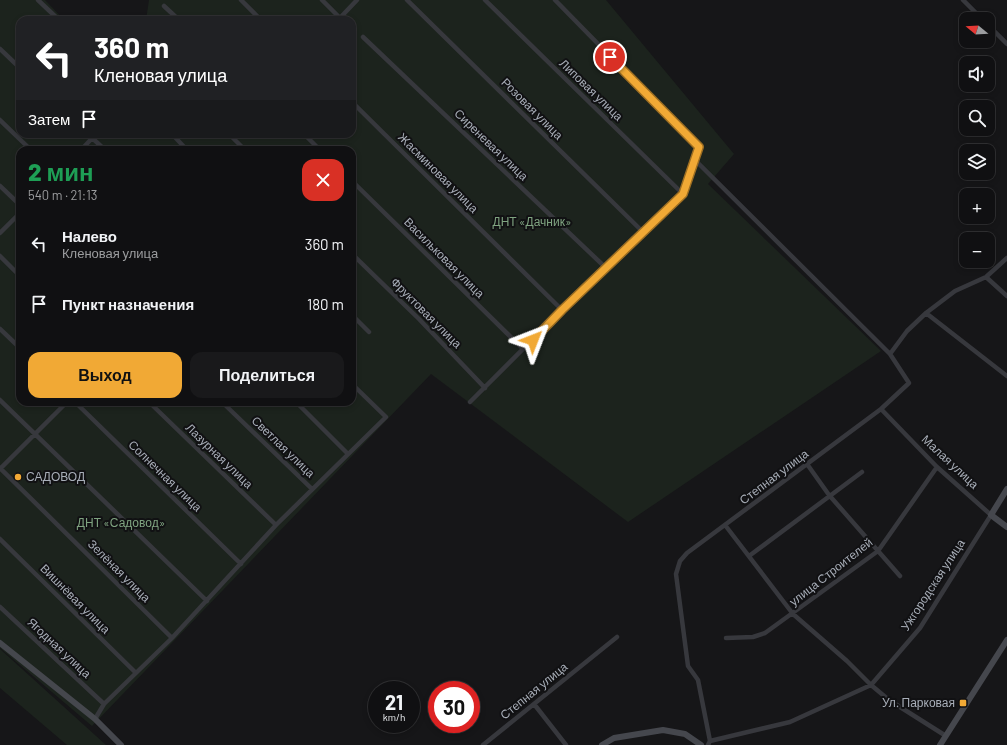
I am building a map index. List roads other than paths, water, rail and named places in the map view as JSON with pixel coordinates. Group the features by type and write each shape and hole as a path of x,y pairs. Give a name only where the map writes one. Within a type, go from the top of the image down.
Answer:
{"street":[{"path":"38,0 55,16"},
{"path":"241,0 257,16"},
{"path":"322,0 336,16"},
{"path":"342,16 357,0"},
{"name":"Розовая улица","path":"407,0 643,232"},
{"name":"Липовая улица","path":"485,0 683,194"},
{"path":"470,402 562,310 683,194 699,147 555,0"},
{"path":"963,0 975,12"},
{"path":"164,6 175,16"},
{"path":"995,32 1007,44"},
{"name":"Сиреневая улица","path":"363,37 606,268"},
{"path":"0,49 16,64"},
{"name":"Жасминовая улица","path":"356,106 562,310"},
{"path":"0,120 16,135"},
{"path":"19,138 27,146"},
{"path":"85,146 92,138 101,146"},
{"path":"176,138 183,146"},
{"path":"233,138 241,146"},
{"path":"308,138 316,146"},
{"path":"695,160 890,354 907,331 926,313 955,291 986,277 1007,258"},
{"name":"Васильковая улица","path":"356,185 523,350"},
{"path":"0,186 16,201"},
{"path":"0,234 16,217"},
{"path":"0,256 16,272"},
{"name":"Фруктовая улица","path":"356,258 419,319 485,388"},
{"path":"986,277 1007,296"},
{"path":"926,313 1007,376"},
{"path":"356,319 369,332"},
{"path":"0,329 16,344"},
{"name":"Степная улица","path":"709,743 698,680 688,666 676,574 680,561 687,553 881,409 909,383 890,354"},
{"path":"95,719 104,704 172,638 276,525 386,417 356,388"},
{"path":"0,400 207,601"},
{"path":"0,468 63,406"},
{"name":"Солнечная улица","path":"79,406 241,564"},
{"name":"Лазурная улица","path":"153,406 276,525"},
{"name":"Светлая улица","path":"226,406 312,489"},
{"path":"300,406 348,454"},
{"name":"Малая улица","path":"881,409 937,467 991,515 1007,527"},
{"path":"807,464 829,495 900,576"},
{"name":"улица Строителей","path":"726,638 753,637 765,633 878,551 937,467"},
{"name":"Зелёная улица","path":"0,468 172,638"},
{"path":"749,556 829,495 862,472"},
{"name":"Ужгородская улица","path":"709,743 790,722 871,685 920,628 1007,488"},
{"path":"726,525 793,614 847,661 888,700 946,736"},
{"name":"Вишнёвая улица","path":"0,539 136,673"},
{"name":"Ягодная улица","path":"0,607 104,704"},
{"name":"Степная улица","path":"483,745 617,637"},
{"path":"940,745 1007,640"},
{"path":"0,643 95,719 121,745"},
{"path":"534,704 566,745"},
{"path":"602,745 614,738 663,730 684,734 701,745"}],"place":[{"name":"САДОВОД","path":"18,477"},
{"name":"Ул. Парковая","path":"963,703"}],"park label":[{"name":"ДНТ «Дачник»","path":"532,222"},
{"name":"ДНТ «Садовод»","path":"121,523"}]}
